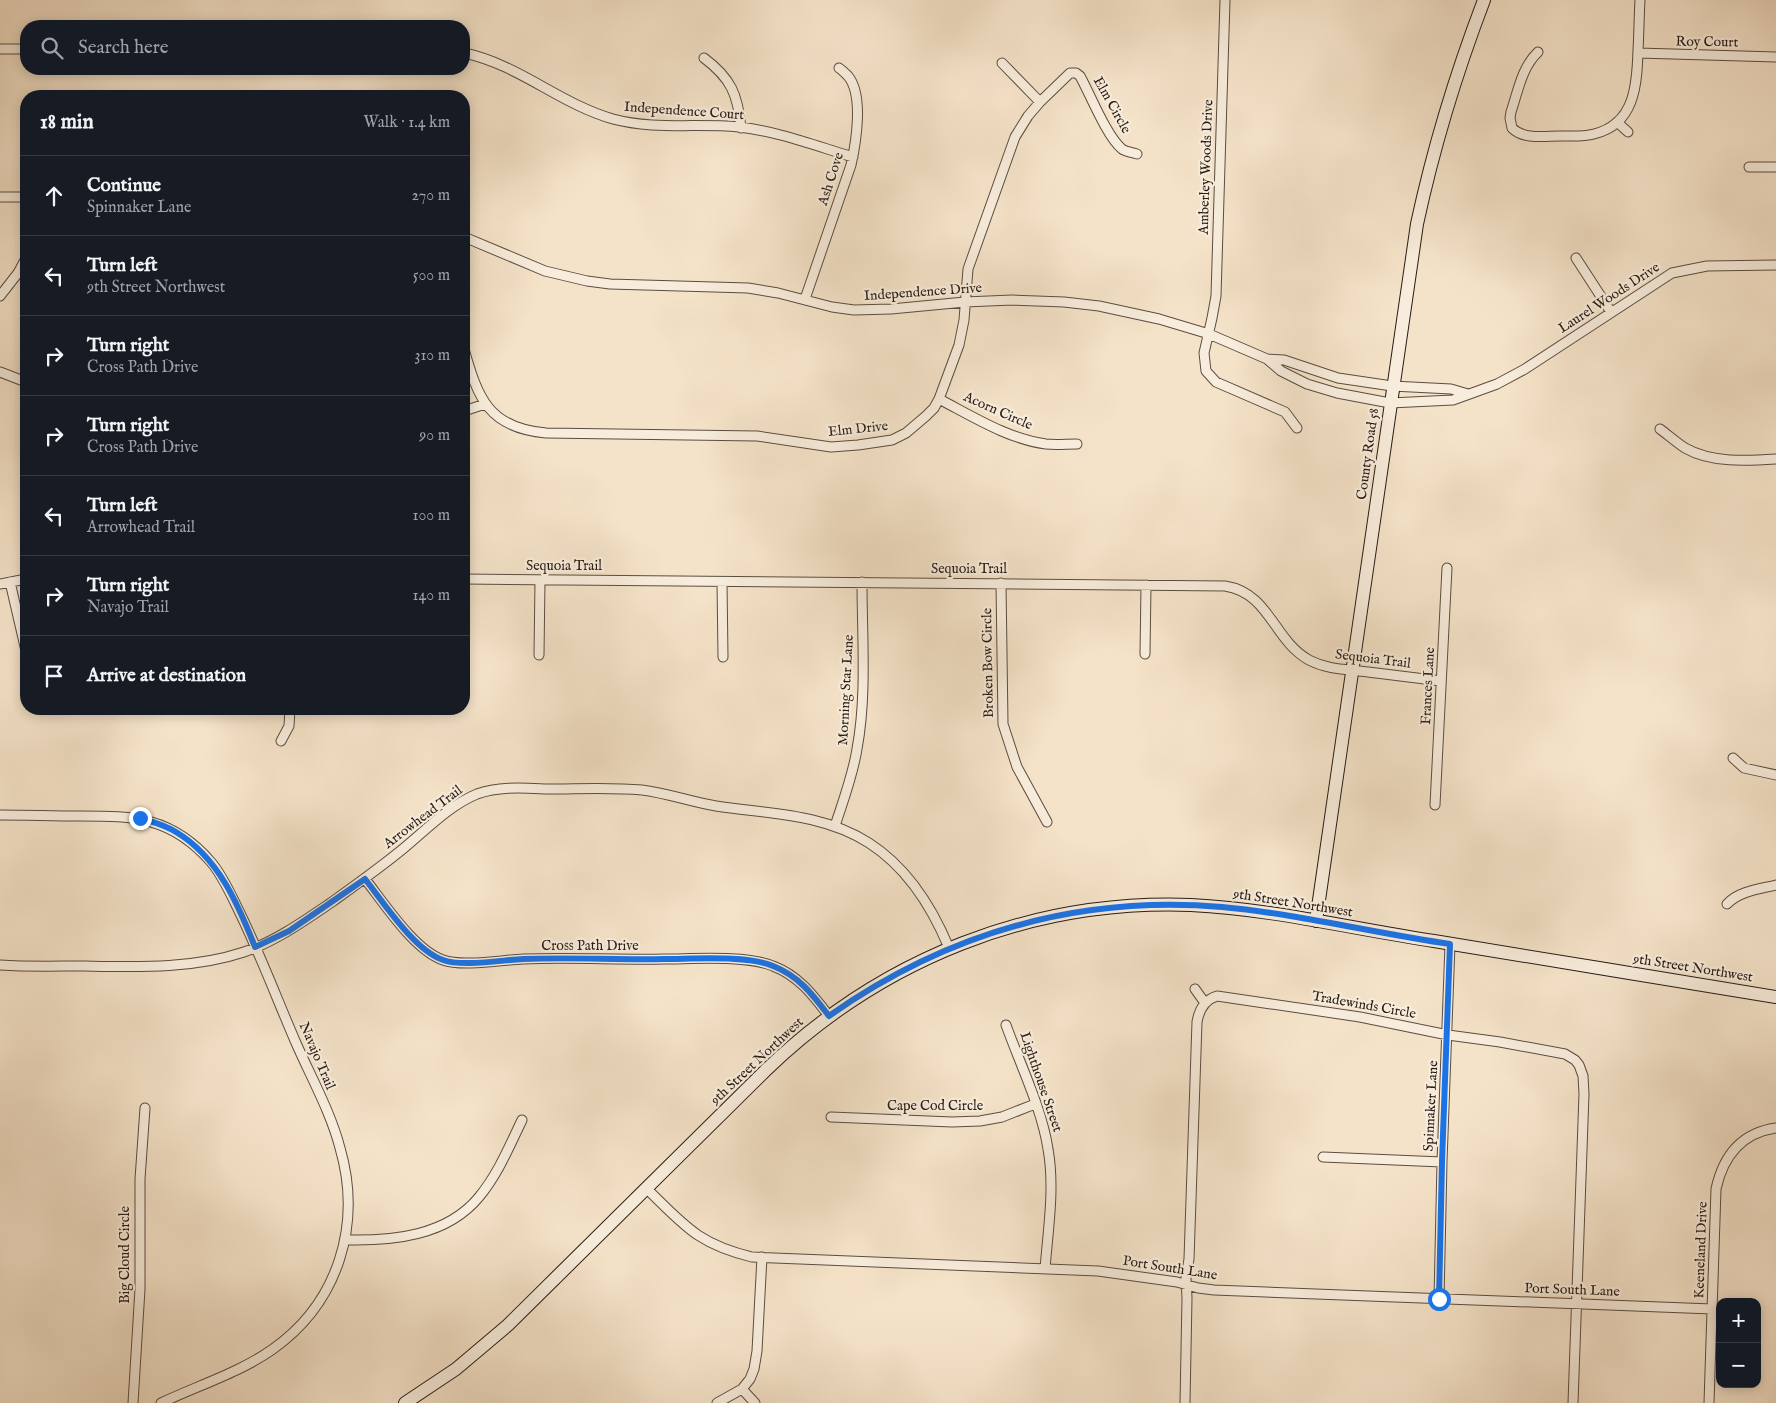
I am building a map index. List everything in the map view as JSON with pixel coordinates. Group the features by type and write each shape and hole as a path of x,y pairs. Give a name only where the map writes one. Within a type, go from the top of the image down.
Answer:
{"street":[{"name":"Amberley Woods Drive","path":"1225,0 1216,296 1204,353 1206,371 1216,382 1285,412 1298,428"},
{"name":"County Road 58","path":"1316,921 1413,247 1426,182 1450,94 1484,0"},
{"path":"1538,52 1526,67 1511,112 1511,124 1515,130 1530,136 1581,136 1603,132 1617,122 1628,109 1636,88 1640,0"},
{"path":"0,49 20,49"},
{"name":"Roy Court","path":"1638,53 1776,56"},
{"name":"Independence Court","path":"470,55 499,64 569,102 616,120 651,125 741,128 782,136 853,157"},
{"path":"704,58 717,68 729,82 738,105 741,128"},
{"path":"1002,63 1040,102"},
{"name":"Ash Cove","path":"805,299 853,157 857,131 856,98 853,84 848,76 839,68"},
{"name":"Elm Circle","path":"1040,102 1070,73 1076,73 1080,76 1108,131 1118,145 1124,150 1137,154"},
{"name":"Elm Drive","path":"470,371 485,404 498,418 510,426 537,432 757,436 832,447 858,445 898,438 926,416 939,399 962,336 968,269 1012,143 1020,127 1040,102"},
{"path":"1617,122 1628,132"},
{"path":"1748,167 1776,166"},
{"path":"0,197 20,197"},
{"name":"Independence Drive","path":"470,240 526,264 562,276 587,281 610,284 740,287 854,310 891,309 965,302 1026,300 1099,306 1159,319 1209,334 1267,360 1280,372 1307,384 1337,393 1390,404"},
{"path":"1576,258 1611,312"},
{"name":"Laurel Woods Drive","path":"1390,404 1453,400 1497,384 1525,369 1664,277 1682,270 1707,266 1776,266"},
{"path":"0,296 20,270"},
{"name":"Independence Drive","path":"1267,360 1284,360 1338,378 1392,386"},
{"path":"0,372 20,380"},
{"path":"1392,386 1451,389 1468,394"},
{"name":"Acorn Circle","path":"939,399 1000,429 1031,441 1052,445 1076,444"},
{"path":"470,409 485,404"},
{"path":"1660,428 1686,448 1705,456 1722,459 1776,459"},
{"name":"Frances Lane","path":"1435,804 1447,568"},
{"name":"Sequoia Trail","path":"470,579 1216,585 1240,589 1258,602 1302,656 1319,664 1352,671 1441,680"},
{"path":"539,655 540,580"},
{"path":"0,584 20,581"},
{"path":"10,582 20,625"},
{"path":"722,582 723,657"},
{"name":"Morning Star Lane","path":"835,826 852,771 860,727 862,582"},
{"name":"Broken Bow Circle","path":"1000,583 1004,724 1017,767 1047,822"},
{"path":"1146,585 1146,654"},
{"path":"281,741 290,726 290,715"},
{"path":"1734,758 1744,768 1776,775"},
{"name":"Arrowhead Trail","path":"0,965 160,967 239,954 289,931 365,879 444,814 463,802 477,794 501,789 624,789 645,791 719,806 794,816 835,826 881,851 909,879 937,921 949,948"},
{"name":"Navajo Trail","path":"0,815 120,816 140,818 175,831 196,847 212,863 224,881 255,947 340,1145 349,1188 346,1240 335,1273 312,1312 286,1338 257,1359 231,1373 161,1403"},
{"name":"Cross Path Drive","path":"365,879 420,946 443,960 461,962 529,959 712,959 757,961 774,966 798,979 829,1016"},
{"path":"1727,904 1739,895 1776,884"},
{"name":"9th Street Northwest","path":"413,1401 456,1369 508,1325 783,1053 829,1016 887,978 949,948 992,932 1040,919 1088,910 1129,906 1182,905 1223,908 1316,921 1776,997"},
{"name":"Spinnaker Lane","path":"1439,1299 1450,944"},
{"path":"1184,1403 1197,1022 1200,1010 1205,1003 1195,989"},
{"name":"Tradewinds Circle","path":"1205,1003 1213,997 1226,996 1360,1017 1448,1035 1500,1042 1565,1054 1575,1060 1583,1076 1584,1094 1573,1403"},
{"name":"Lighthouse Street","path":"1006,1025 1046,1136 1050,1160 1050,1202 1045,1269"},
{"name":"Cape Cod Circle","path":"831,1117 952,1122 980,1121 1002,1117 1035,1104"},
{"name":"Big Cloud Circle","path":"133,1403 140,1282 140,1179 145,1108"},
{"path":"346,1240 406,1237 447,1222 463,1212 479,1196 496,1172 522,1120"},
{"name":"Keeneland Drive","path":"1709,1403 1716,1190 1722,1168 1729,1154 1757,1133 1776,1128"},
{"path":"1323,1158 1442,1162"},
{"name":"Port South Lane","path":"647,1189 677,1220 701,1238 733,1252 752,1257 1098,1271 1140,1276 1214,1290 1712,1309"},
{"path":"717,1403 742,1389 750,1379 756,1363 762,1257"},
{"path":"742,1389 755,1403"}],"route":[{"path":"140,818 175,831 196,847 212,863 224,881 255,947 289,931 365,879 420,946 443,960 450,962 529,959 712,959 757,961 774,966 798,979 829,1016 904,968 936,953 992,932 1040,919 1088,910 1146,905 1223,908 1338,924 1450,944 1439,1299"}]}
